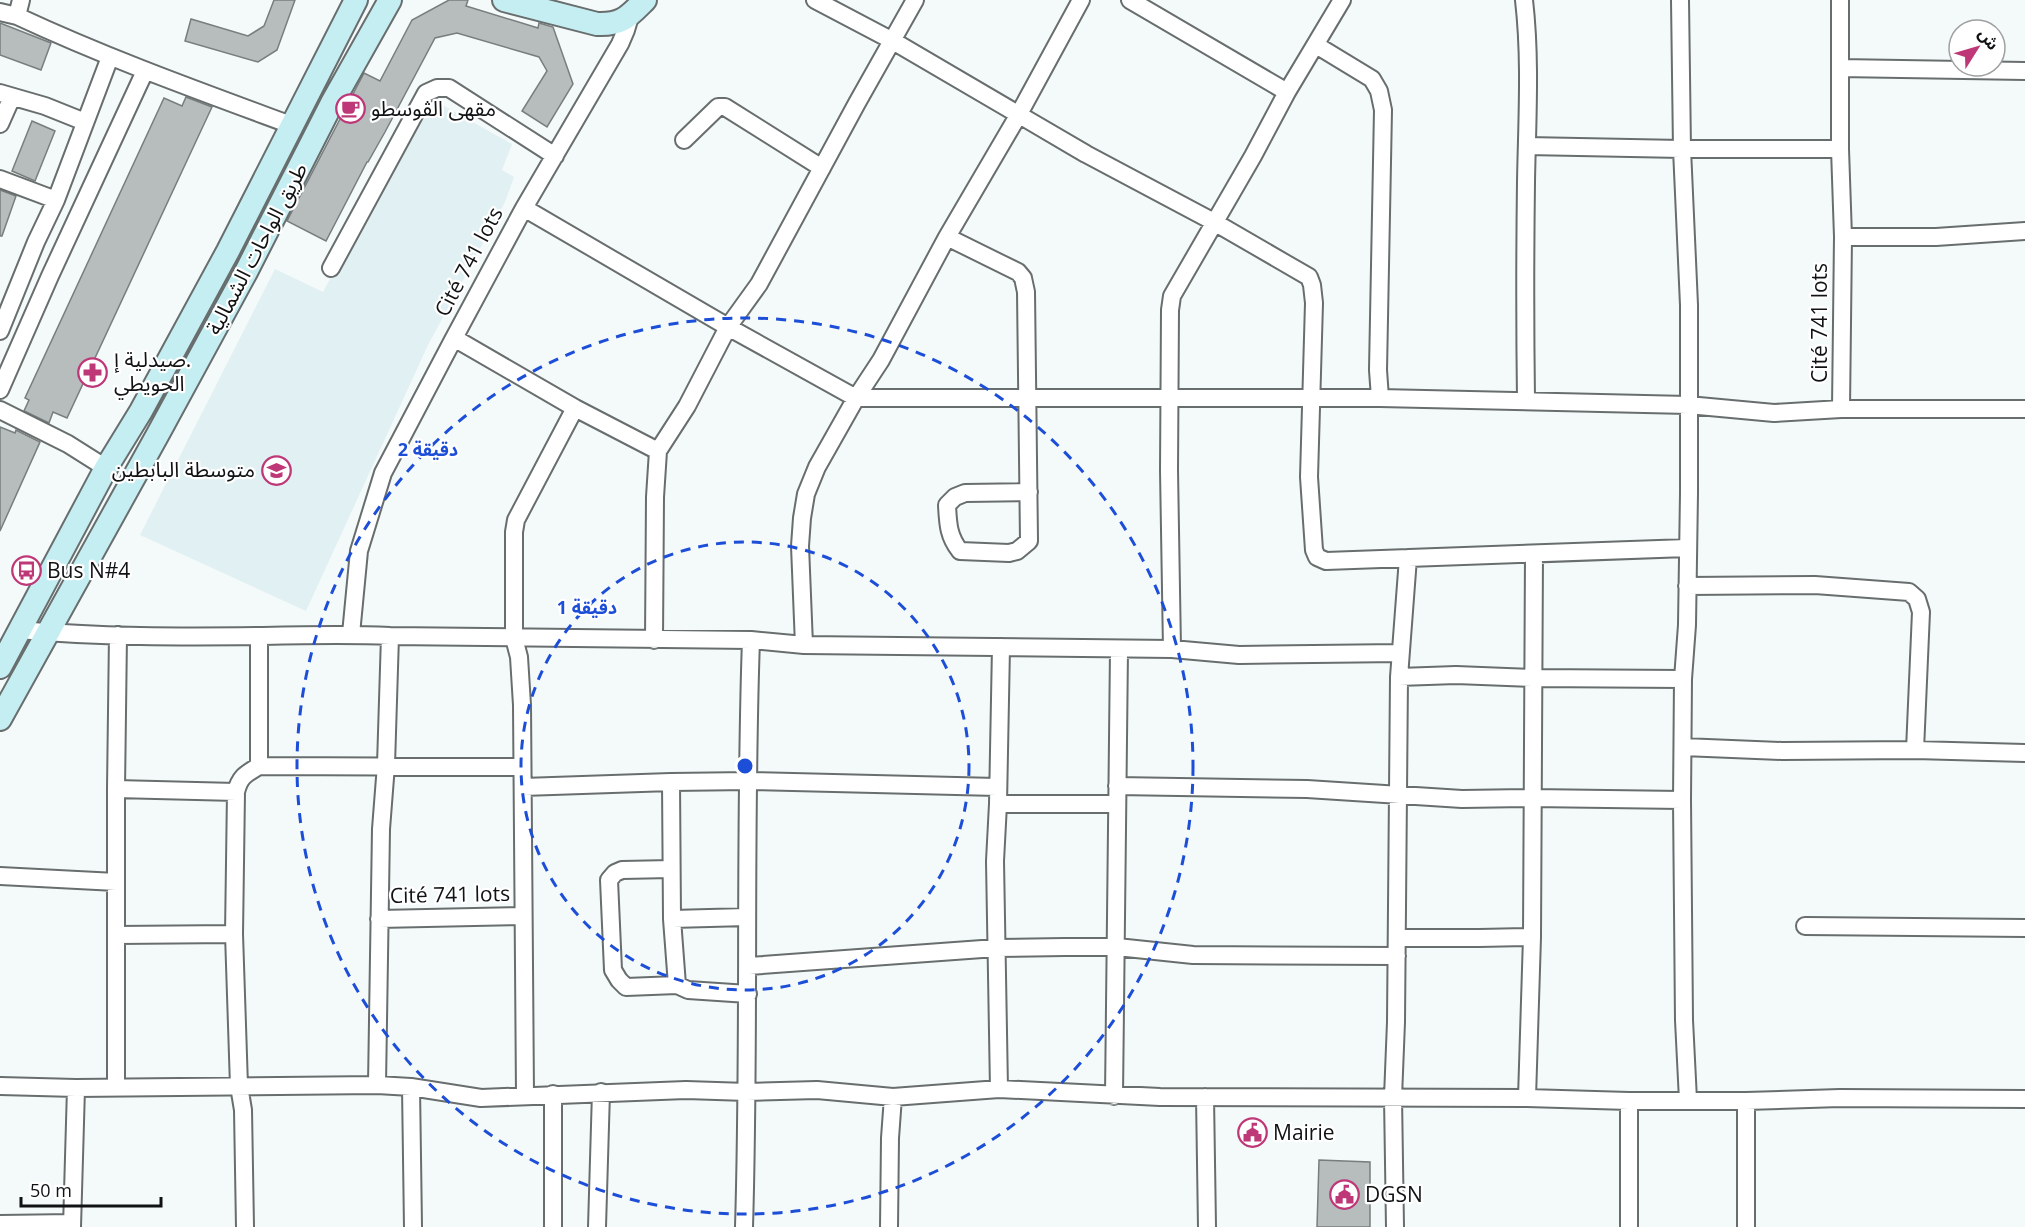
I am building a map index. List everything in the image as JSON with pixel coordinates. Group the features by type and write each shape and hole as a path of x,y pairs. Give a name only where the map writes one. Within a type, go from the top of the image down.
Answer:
{"main road":[{"name":"طريق الواحات الشمالية","path":"0,667 106,468 141,411 197,309 356,0"},
{"name":"طريق الواحات الشمالية","path":"0,719 241,282 332,103 390,0"},
{"path":"504,0 597,24 616,24 624,20 636,4"}],"street":[{"path":"815,0 893,41 1086,154 1214,222 1308,277 1312,285 1314,303 1309,477 1314,550 1317,557 1326,561 1688,548"},
{"path":"654,640 655,497 658,451 687,406 728,327 759,284 915,0"},
{"path":"804,645 800,546 802,518 806,494 817,467 856,398 881,360 947,237 1081,0"},
{"path":"1130,0 1287,92"},
{"path":"1172,649 1169,397 1172,296 1253,156 1287,92 1342,0"},
{"path":"1524,0 1527,146 1524,296 1526,401"},
{"path":"1680,0 1682,149 1689,305 1687,625 1683,679 1682,800 1684,1020 1688,1100"},
{"name":"Cité 741 lots","path":"1840,0 1840,149 1843,237 1841,409"},
{"name":"Cité 741 lots","path":"351,634 359,550 383,473 524,208 620,44 636,4"},
{"path":"0,12 19,8 110,57 291,125"},
{"path":"1316,45 1372,79 1379,91 1383,110 1378,370 1380,398"},
{"path":"0,329 56,200 110,57"},
{"path":"1840,69 2025,71"},
{"path":"0,390 54,266 145,71"},
{"path":"331,268 426,93 436,88 449,88 555,156"},
{"path":"0,124 6,95 45,106 85,122"},
{"path":"684,140 718,107 725,107 822,168"},
{"path":"1527,146 1840,149"},
{"path":"0,179 56,200"},
{"path":"524,208 728,327 856,398 1380,398 1689,405 1774,413 1841,409 2025,409"},
{"path":"1843,237 1936,237 2025,231"},
{"path":"947,237 1018,272 1023,278 1026,292 1029,492 1029,542 1017,551 1009,553 960,551 953,542 948,528 947,505 955,496 965,493 1029,492"},
{"path":"454,338 575,408 658,451"},
{"path":"525,1095 522,916 523,787 519,667 514,638 513,545 516,520 575,408"},
{"path":"0,410 68,444 106,468"},
{"path":"1527,1098 1532,937 1534,554"},
{"path":"1395,1227 1393,1097 1398,938 1399,677 1408,558"},
{"path":"1687,586 1815,585 1909,592 1917,599 1921,612 1915,750"},
{"path":"19,630 118,635 351,634 751,640 804,645 1172,649 1239,655 1400,652"},
{"path":"116,1087 118,635"},
{"path":"259,636 259,766"},
{"path":"377,1085 381,829 386,765 390,636"},
{"path":"744,1227 748,994 748,734 751,640"},
{"path":"999,1089 995,861 1001,647"},
{"path":"1114,1096 1119,650"},
{"path":"1399,677 1456,675 1683,679"},
{"path":"1683,747 1782,751 1915,750 2025,753"},
{"path":"245,1227 243,1110 239,1086 234,934 238,782 245,774 259,766 522,766"},
{"path":"671,782 672,919 678,985"},
{"path":"523,787 749,782 998,795 1116,804"},
{"path":"1117,786 1307,789 1462,799 1682,800"},
{"path":"116,789 236,792"},
{"path":"671,869 622,870 615,873 609,880 614,970 619,980 626,987 678,985 688,990 748,994"},
{"path":"0,876 116,882"},
{"name":"Cité 741 lots","path":"379,919 522,916"},
{"path":"672,919 747,917"},
{"path":"1805,926 2025,928"},
{"path":"116,935 234,934"},
{"path":"1398,938 1532,937"},
{"path":"748,966 996,948 1117,947 1193,955 1396,956"},
{"path":"0,1086 76,1088 377,1085 411,1087 481,1098 686,1090 747,1092 817,1090 893,1097 999,1089 1114,1096 1205,1097 1527,1098 1629,1101 1840,1098 2025,1099"},
{"path":"411,1087 413,1227"},
{"path":"0,1224 72,1225 76,1088"},
{"path":"597,1227 602,1092"},
{"path":"553,1094 553,1227"},
{"path":"889,1227 893,1097"},
{"path":"1205,1097 1207,1227"},
{"path":"1629,1101 1629,1227"},
{"path":"1746,1101 1746,1227"}],"shaded area":[{"path":"439,103 512,144 502,170 514,177 505,202 428,345 306,611 140,535 275,269 323,292 424,106"}],"building":[{"path":"274,0 295,0 277,50 258,62 185,41 191,19 248,36 264,26"},
{"path":"449,0 468,0 466,6 538,28 539,23 553,27 573,84 547,127 522,111 547,71 539,57 457,33 435,38 326,241 287,221 364,73 380,81 412,20"},
{"path":"0,23 51,43 41,70 0,55"},
{"path":"186,97 212,107 67,418 53,412 49,423 24,411 29,400 25,398 164,98 182,106"},
{"path":"32,121 55,131 35,181 12,171"},
{"path":"0,190 16,196 2,236 0,236"},
{"path":"0,427 15,433 16,430 40,442 0,531"},
{"name":"DGSN","path":"1319,1160 1370,1162 1370,1227 1317,1227"}],"place":[{"name":"مقهى الڨوسطو","path":"350,109"},
{"name":"صيدلية إ. الحويطي","path":"93,372"},
{"name":"متوسطة البابطين","path":"276,470"},
{"name":"Bus N#4","path":"26,571"},
{"name":"Mairie","path":"1252,1133"},
{"name":"DGSN","path":"1344,1195"}]}
